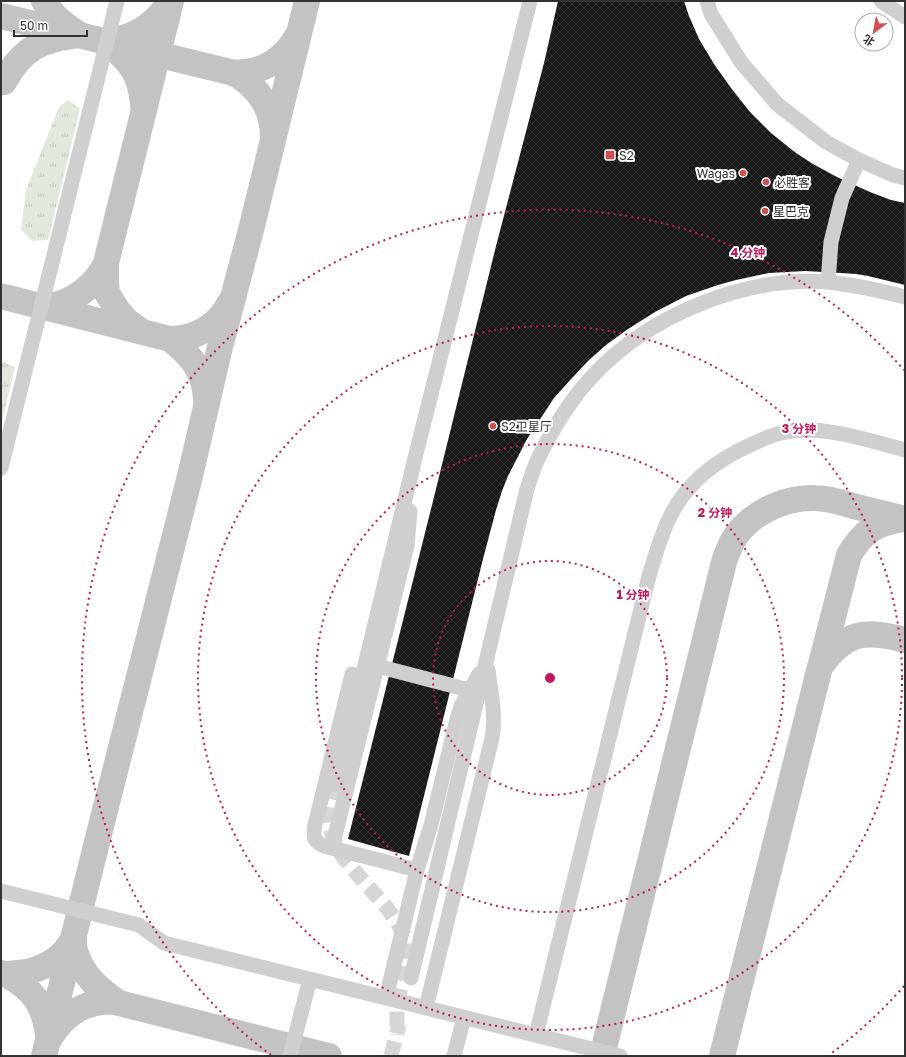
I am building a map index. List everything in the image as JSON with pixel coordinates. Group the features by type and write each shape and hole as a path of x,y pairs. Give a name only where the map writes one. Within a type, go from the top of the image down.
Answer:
{"lane":[{"path":"1,468 117,1"},
{"path":"336,785 415,458 530,1"},
{"path":"707,1 711,14 741,62 777,104 826,142 859,160 893,175 905,178"},
{"path":"881,1 905,18"},
{"path":"828,282 831,242 842,198 859,160"},
{"path":"411,978 527,489 537,461 552,433 573,400 589,380 610,359 632,341 657,325 725,294 758,287 796,282 828,282 876,290 905,297"},
{"path":"536,1035 649,576 669,518 681,498 694,482 707,470 729,456 774,434 790,430 831,432 905,450"},
{"path":"332,848 407,546 415,458"},
{"path":"415,458 383,550 314,834 315,840 332,848 417,870"},
{"path":"386,998 417,870 431,825 457,719 461,706 469,690 487,660"},
{"path":"426,1008 493,733 494,713 487,660"},
{"path":"377,666 469,690"},
{"path":"1,891 139,925 164,943 620,1056"},
{"path":"290,1056 310,979"},
{"path":"454,1056 464,1017"}],"green space":[{"path":"68,100 80,109 48,240 32,241 21,229 26,190 59,107"},
{"path":"1,361 15,367 1,425"}],"building":[{"name":"S2卫星厅","path":"558,1 684,1 699,39 714,64 750,112 771,133 796,153 837,177 870,192 891,200 905,203 905,285 856,274 805,271 769,273 718,285 686,296 655,312 628,329 589,360 554,398 527,439 502,491 483,559 409,856 348,839 496,246 544,63"}],"taxiway":[{"path":"4,82 18,61 34,47 55,39 80,35 59,20 51,12 44,1"},
{"path":"106,40 125,37 143,29 158,17 170,1"},
{"path":"141,331 127,321 118,311 107,293 106,263 171,1"},
{"path":"44,1056 190,476 219,351 252,226 307,1"},
{"path":"1,16 234,73 257,91 270,115 273,134"},
{"path":"234,73 253,71 269,65 290,47 297,36"},
{"path":"105,43 121,55 133,69 140,85 143,105"},
{"path":"43,307 59,304 74,298 98,277 106,263"},
{"path":"1,296 170,339 188,337 205,330 220,318 230,302"},
{"path":"170,339 178,345 196,365 203,381 206,400"},
{"path":"602,1056 724,562 732,542 747,523 768,509 779,504 803,498 820,498 831,500 905,519"},
{"path":"821,664 849,555 854,546 865,534 878,526 904,519"},
{"path":"722,1056 820,667 838,646 856,636 867,634 905,640"},
{"path":"1,973 9,974 37,969 60,956 74,938 75,952 84,971 106,994 119,1003"},
{"path":"5,974 23,986 36,998 44,1014 48,1035"},
{"path":"50,1038 60,1024 72,1013 95,1003 109,1002 119,1003 329,1056"}],"tunnel":[{"path":"336,785 330,817 331,831 336,846 345,860 387,908 397,922 406,939 407,959 397,1005 397,1035"},
{"path":"391,1056 399,1025"}],"place":[{"name":"S2","path":"610,155"},
{"name":"Wagas","path":"743,173"},
{"name":"必胜客","path":"766,182"},
{"name":"星巴克","path":"765,211"},
{"name":"S2卫星厅","path":"493,426"}]}
